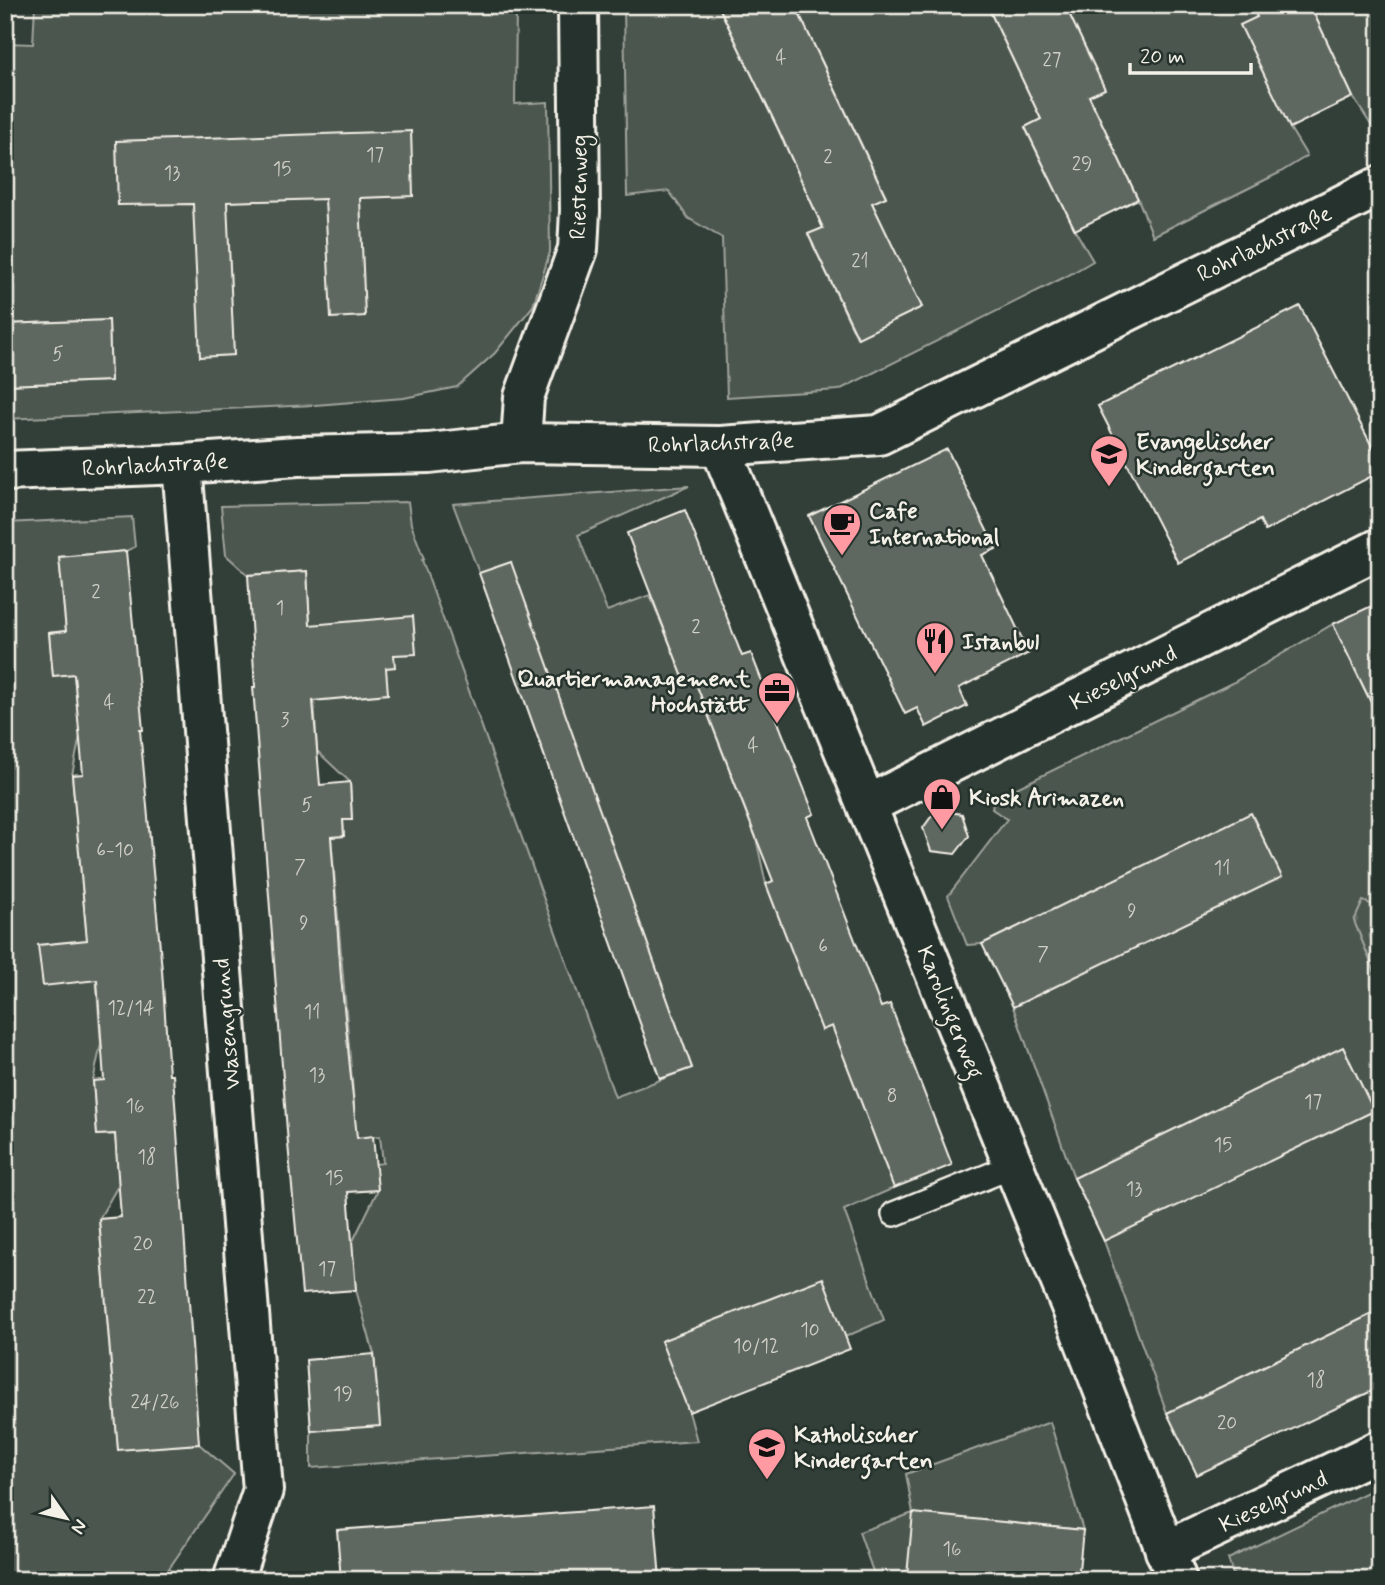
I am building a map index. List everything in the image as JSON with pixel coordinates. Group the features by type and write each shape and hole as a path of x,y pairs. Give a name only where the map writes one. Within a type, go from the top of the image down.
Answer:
{"street":[{"name":"Riestenweg","path":"521,443 524,397 578,249 578,5"},
{"name":"Rohrlachstraße","path":"5,471 298,456 429,453 521,443 720,446 880,435 1380,186"},
{"name":"Karolingerweg","path":"720,446 1072,1308 1171,1565"},
{"name":"Wasengrund","path":"182,464 263,1490 233,1580"},
{"name":"Kieselgrund","path":"867,806 1380,548"},
{"name":"Kieselgrund","path":"1171,1565 1380,1451"}],"lane":[{"path":"894,1214 1013,1166"}],"green space":[{"path":"35,5 516,5 515,104 548,102 550,252 533,306 495,353 457,387 404,398 315,405 5,419 5,385 111,381 109,320 5,324 5,43 33,44"},
{"path":"624,5 718,5 823,228 808,234 857,338 921,307 872,203 886,196 795,5 987,5 1041,119 1025,128 1093,261 839,390 727,397 722,238 688,218 669,191 627,196"},
{"path":"1065,5 1252,5 1290,128 1307,156 1279,173 1153,236 1089,96 1104,89"},
{"path":"1310,5 1380,5 1380,120 1371,125 1353,97"},
{"path":"689,486 578,535 607,611 650,595 684,679 693,676 756,838 766,884 822,1029 832,1026 894,1188 844,1210 884,1320 845,1337 662,1342 689,1412 697,1441 311,1468 311,1431 380,1425 374,1354 356,1290 352,1243 378,1190 375,1164 383,1163 380,1136 348,1139 354,1104 331,837 344,836 343,820 352,819 350,782 317,751 307,571 248,575 226,555 221,506 408,502 411,524 424,559 422,560 615,1097 692,1068 575,744 544,755 532,720 511,562 479,573 453,504"},
{"path":"132,517 135,547 126,551 59,557 66,631 49,633 53,676 74,674 80,736 72,775 86,930 96,975 101,1044 93,1081 97,1135 115,1134 119,1184 99,1219 118,1449 199,1444 234,1474 161,1580 5,1580 5,523"},
{"path":"1333,624 1380,721 1380,1310 1167,1413 1104,1241 1074,1178 1013,1007 1103,963 1251,814 982,944 967,945 948,896 1007,819 992,809 994,799 1234,682"},
{"path":"1363,901 1371,904 1380,919 1380,985 1354,921"},
{"path":"1050,1422 1083,1530 998,1522 908,1575 954,1580 876,1580 859,1532 913,1513 906,1474"},
{"path":"1380,1486 1380,1580 1235,1580 1228,1559"}],"building":[{"path":"718,5 795,5 886,197 872,203 922,307 858,338 808,234 823,228"},
{"path":"987,5 1065,5 1105,89 1089,96 1138,199 1075,230 1025,127 1041,119"},
{"path":"1252,5 1310,5 1353,97 1290,128 1240,25 1257,17"},
{"path":"411,131 413,196 360,198 365,316 331,318 325,199 227,202 234,355 200,357 193,204 118,205 116,141"},
{"path":"1300,306 1380,462 1380,472 1265,531 1260,520 1178,563 1098,406"},
{"path":"109,320 111,381 5,385 5,324"},
{"path":"947,449 996,549 982,555 1029,653 959,688 967,706 926,727 917,708 905,714 809,516"},
{"path":"685,510 742,656 751,653 814,814 807,817 881,1007 890,1004 952,1165 894,1188 832,1026 822,1030 766,884 773,881 693,676 684,680 627,533"},
{"path":"126,551 143,730 140,730 169,1075 173,1075 199,1444 118,1450 99,1219 121,1217 115,1134 97,1135 93,1081 104,1080 97,980 43,986 38,945 87,940 72,775 83,774 74,674 53,676 49,633 66,631 59,557"},
{"path":"511,562 692,1068 660,1079 479,573"},
{"path":"307,571 310,625 413,616 416,654 394,655 395,667 386,668 388,694 313,701 320,785 350,782 352,820 343,820 344,836 331,837 357,1138 373,1136 378,1190 348,1192 356,1290 302,1294 253,687 248,575"},
{"path":"1380,602 1380,721 1333,624"},
{"path":"936,810 962,814 969,836 955,854 931,851 923,828"},
{"path":"1251,813 1282,877 1013,1007 982,944"},
{"path":"1343,1047 1374,1111 1104,1241 1074,1178"},
{"path":"823,1278 850,1349 689,1412 661,1341"},
{"path":"1380,1310 1380,1387 1197,1475 1167,1413"},
{"path":"374,1354 380,1426 311,1431 306,1360"},
{"path":"654,1506 660,1580 341,1580 337,1530"},
{"path":"913,1513 1083,1530 1078,1580 954,1580 907,1575"}],"place":[{"name":"Evangelischer Kindergarten","path":"1109,488"},
{"name":"Cafe International","path":"842,557"},
{"name":"Istanbul","path":"935,675"},
{"name":"Quartiermanagement Hochstätt","path":"777,725"},
{"name":"Kiosk Arimazen","path":"942,831"},
{"name":"Katholischer Kindergarten","path":"767,1481"}]}
